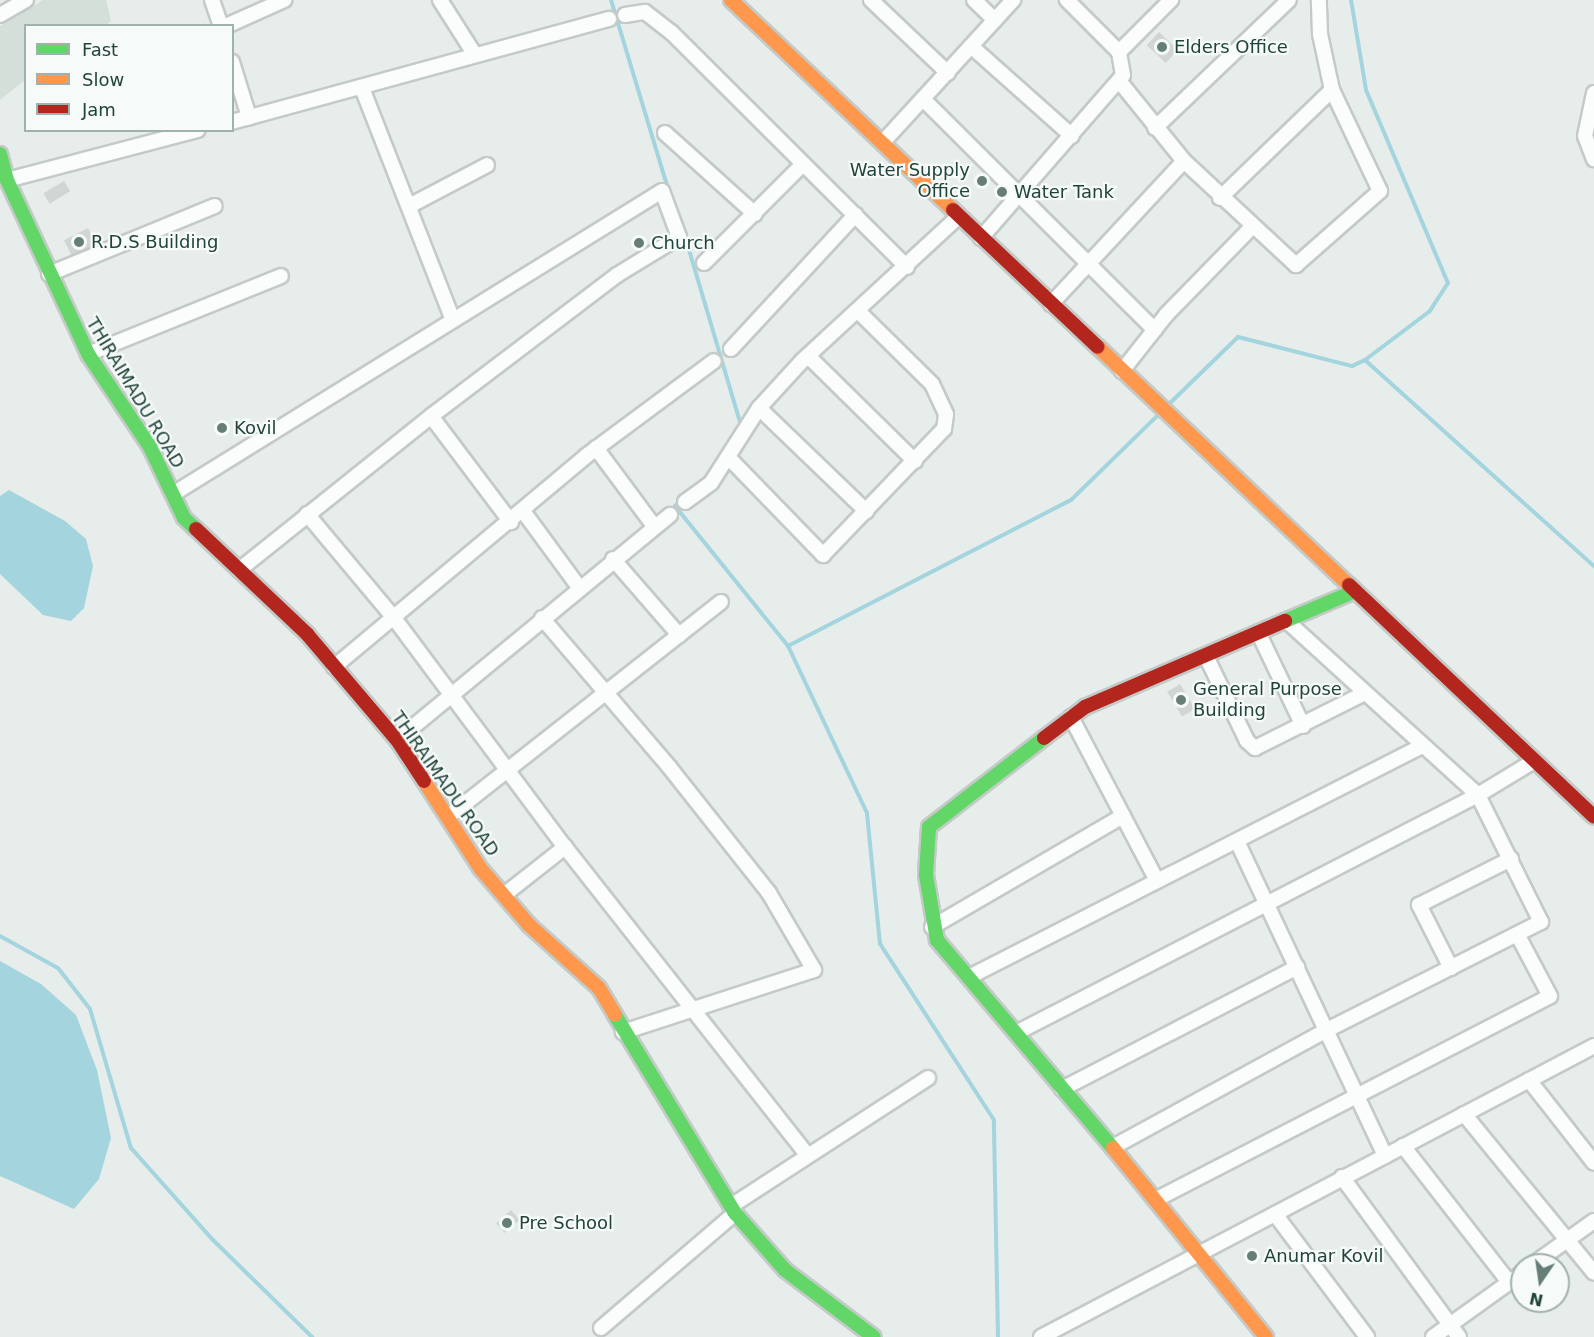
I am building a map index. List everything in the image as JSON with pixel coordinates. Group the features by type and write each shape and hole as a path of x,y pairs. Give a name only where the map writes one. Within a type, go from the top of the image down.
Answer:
{"street":[{"path":"0,15 26,0"},
{"path":"212,0 219,24"},
{"path":"222,24 284,0"},
{"path":"440,0 475,56"},
{"path":"731,0 883,141 981,238 1594,817"},
{"path":"871,0 948,73"},
{"path":"974,0 996,21"},
{"path":"883,141 1013,0"},
{"path":"1067,0 1119,52 1120,82 1155,128 1220,198 1251,228 1296,265 1380,191 1332,90 1320,34 1320,0"},
{"path":"1119,52 1171,0"},
{"path":"1155,128 1289,0"},
{"path":"625,15 645,12 671,32 907,267"},
{"path":"234,121 609,19"},
{"path":"971,45 1072,136"},
{"path":"234,68 249,117"},
{"path":"981,238 1018,193 1120,82"},
{"path":"362,88 453,320"},
{"path":"1220,198 1332,90"},
{"path":"1594,93 1585,136 1594,159"},
{"path":"923,99 1090,262 1155,330"},
{"path":"7,180 190,132"},
{"path":"665,133 755,214"},
{"name":"THIRAIMADU ROAD","path":"0,154 7,180 48,274 88,354 150,447 184,518 307,634 397,740 449,816 480,868 529,925 598,988 622,1032 733,1210 785,1270 874,1337"},
{"path":"1051,303 1184,161"},
{"path":"704,263 803,164"},
{"path":"409,206 487,165"},
{"path":"173,494 662,190 679,237 540,331 307,513 239,570"},
{"path":"48,274 216,206"},
{"path":"731,349 855,215"},
{"path":"685,502 711,483 730,459 759,408 808,356 907,267 959,216"},
{"path":"1122,371 1155,330 1251,228"},
{"path":"88,354 281,276"},
{"path":"730,459 823,555 944,429 946,414 914,362 858,311"},
{"path":"808,356 915,461"},
{"path":"333,667 511,522 596,448 714,361"},
{"path":"759,408 866,511"},
{"path":"431,416 511,522"},
{"path":"596,448 654,526"},
{"path":"523,511 578,586"},
{"path":"307,513 394,618 452,693 564,847 807,1155"},
{"path":"397,740 578,586 670,514"},
{"path":"613,559 679,635"},
{"path":"1266,1337 1203,1254 969,977 932,927 926,875 929,827 1085,707 1355,591"},
{"path":"449,816 509,770 604,691 721,602"},
{"path":"542,618 768,893 814,970 622,1032"},
{"path":"1113,1148 1327,1030 1541,922 1478,795 1287,621"},
{"path":"1259,634 1303,726"},
{"path":"1206,656 1247,741 1255,748 1365,693"},
{"path":"1071,717 1156,879"},
{"path":"969,977 1156,879 1237,841 1422,746"},
{"path":"1016,1033 1478,795 1534,761"},
{"path":"932,927 1123,816"},
{"path":"1237,841 1385,1156"},
{"path":"504,895 564,847"},
{"path":"1451,968 1419,905 1511,859"},
{"path":"1157,1199 1356,1093 1550,996 1517,934"},
{"path":"1062,1089 1297,967"},
{"path":"1041,1337 1203,1254 1342,1177 1594,1046"},
{"path":"601,1328 733,1210 807,1155 928,1078"},
{"path":"1529,1080 1594,1163"},
{"path":"1464,1114 1594,1273"},
{"path":"1403,1146 1509,1282 1433,1337"},
{"path":"1342,1177 1460,1337"},
{"path":"1275,1214 1367,1337"},
{"path":"1549,1253 1594,1221"}],"shaded area":[{"path":"43,0 106,0 111,21 107,24 24,24 24,81 0,100 0,26"}],"water":[{"path":"9,490 65,521 86,539 93,566 84,608 71,621 43,615 0,574 0,496"},
{"path":"0,961 41,984 76,1015 97,1070 111,1138 99,1179 74,1209 0,1176"}],"building":[{"name":"Elders Office","path":"1159,32 1178,50 1166,63 1147,45"},
{"name":"R.D.S Building","path":"64,181 70,191 50,204 43,193"},
{"name":"R.D.S Building","path":"88,228 96,244 72,256 64,240"},
{"name":"General Purpose Building","path":"1180,684 1195,709 1182,717 1167,692"},
{"name":"Pre School","path":"511,1210 520,1220 505,1233 496,1223"}],"waterway":[{"path":"611,0 669,192"},
{"path":"1351,0 1366,90 1448,283 1430,311 1365,360 1594,566"},
{"path":"684,233 741,426"},
{"path":"1167,406 1238,337 1352,366 1365,360"},
{"path":"998,1337 994,1120 880,944 867,813 788,646 1071,500 1160,413"},
{"path":"681,500 675,506 788,646"},
{"path":"0,936 58,968 90,1009 131,1148 213,1240 312,1337"}],"traffic: fast":[{"path":"0,154 7,180 88,354 150,447 184,518 196,529"},
{"path":"1285,621 1355,591"},
{"path":"1044,738 929,827 926,875 937,940 1113,1148"},
{"path":"615,1015 735,1213 785,1270 874,1337"}],"traffic: slow":[{"path":"731,0 953,210"},
{"path":"1098,347 1349,585"},
{"path":"424,781 480,868 529,925 599,988 615,1015"},
{"path":"1113,1148 1266,1337"}],"traffic: jam":[{"path":"953,210 1098,347"},
{"path":"196,529 307,634 397,740 424,781"},
{"path":"1349,585 1594,817"},
{"path":"1044,738 1085,707 1285,621"}],"place":[{"name":"Elders Office","path":"1162,47"},
{"name":"Water Supply Office","path":"982,181"},
{"name":"Water Tank","path":"1002,192"},
{"name":"R.D.S Building","path":"79,242"},
{"name":"Church","path":"639,243"},
{"name":"Kovil","path":"222,428"},
{"name":"General Purpose Building","path":"1181,700"},
{"name":"Pre School","path":"507,1223"},
{"name":"Anumar Kovil","path":"1252,1256"}]}
